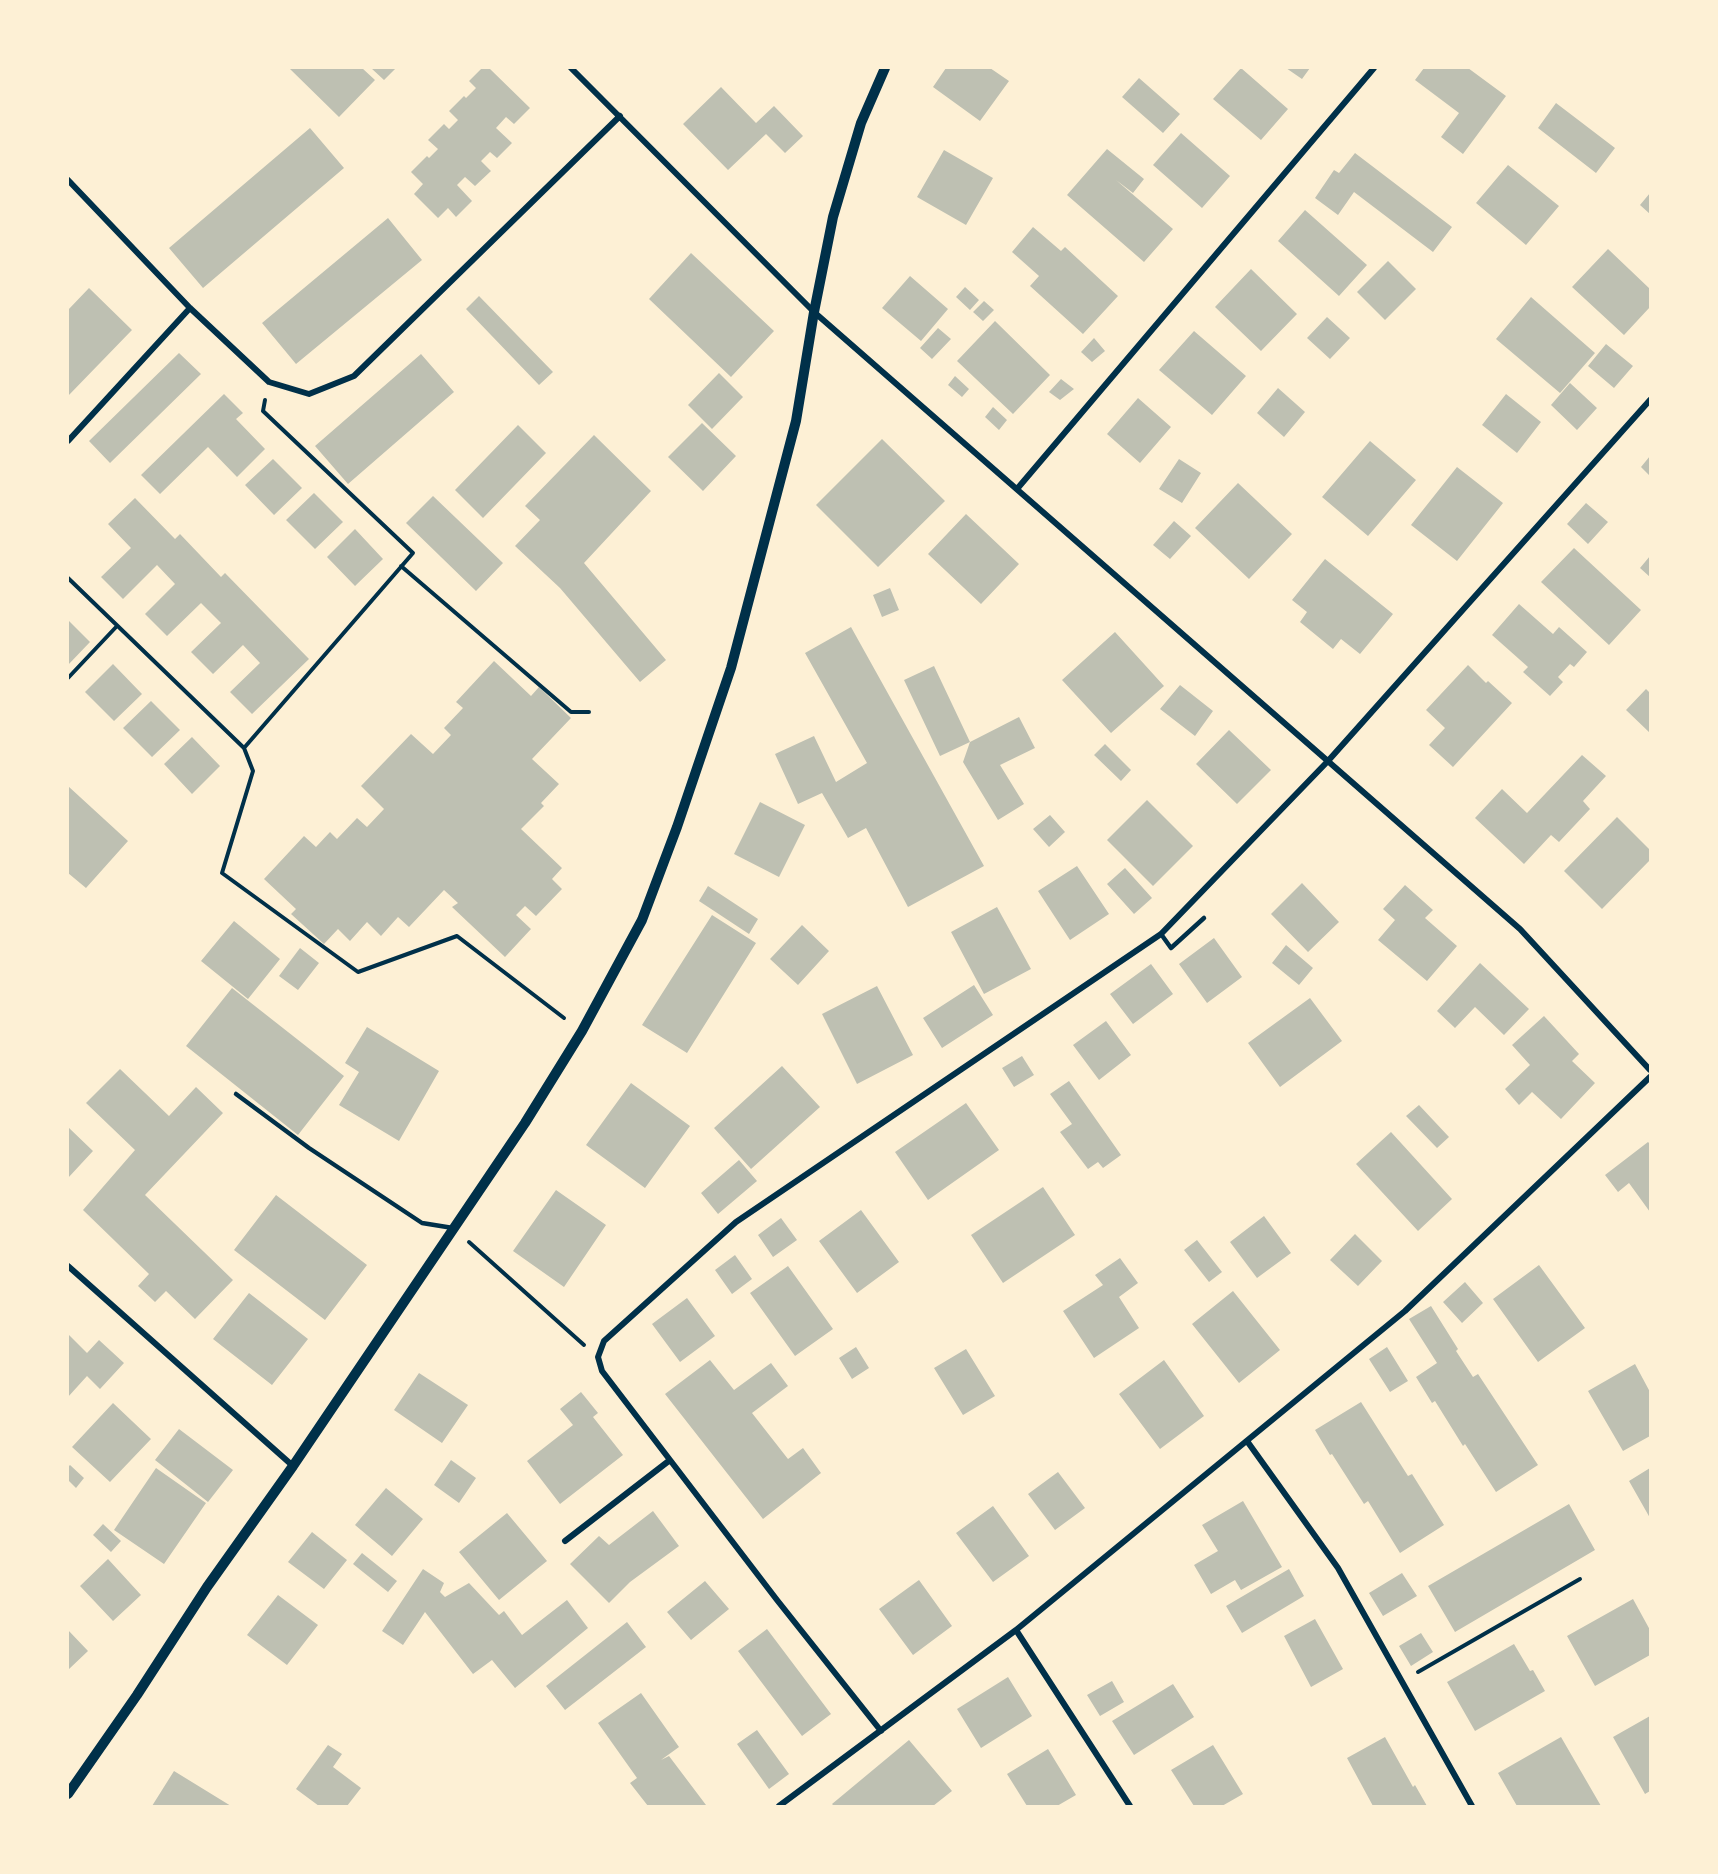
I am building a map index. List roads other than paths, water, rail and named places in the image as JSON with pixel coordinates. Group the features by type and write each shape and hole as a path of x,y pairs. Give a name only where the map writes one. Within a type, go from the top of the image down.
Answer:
{"street":[{"path":"571,68 814,312 1520,929 1650,1070"},
{"path":"68,1794 525,1123 582,1031 642,920 731,668 795,421 833,217 861,123 885,68"},
{"path":"1017,489 1374,68"},
{"path":"68,180 190,308 269,382 309,394 354,376 620,116"},
{"path":"68,441 190,308"},
{"path":"881,1731 784,1609 602,1371 598,1358 603,1341 736,1222 1161,934 1328,761 1650,400"},
{"path":"779,1806 1016,1630 1405,1311 1650,1077"},
{"path":"68,1266 293,1466"},
{"path":"1247,1441 1338,1568 1472,1806"},
{"path":"566,1541 670,1460"},
{"path":"1016,1630 1130,1806"}],"lane":[{"path":"1161,934 1171,948 1204,918"},
{"path":"236,1095 309,1148 422,1223 453,1228"}]}
